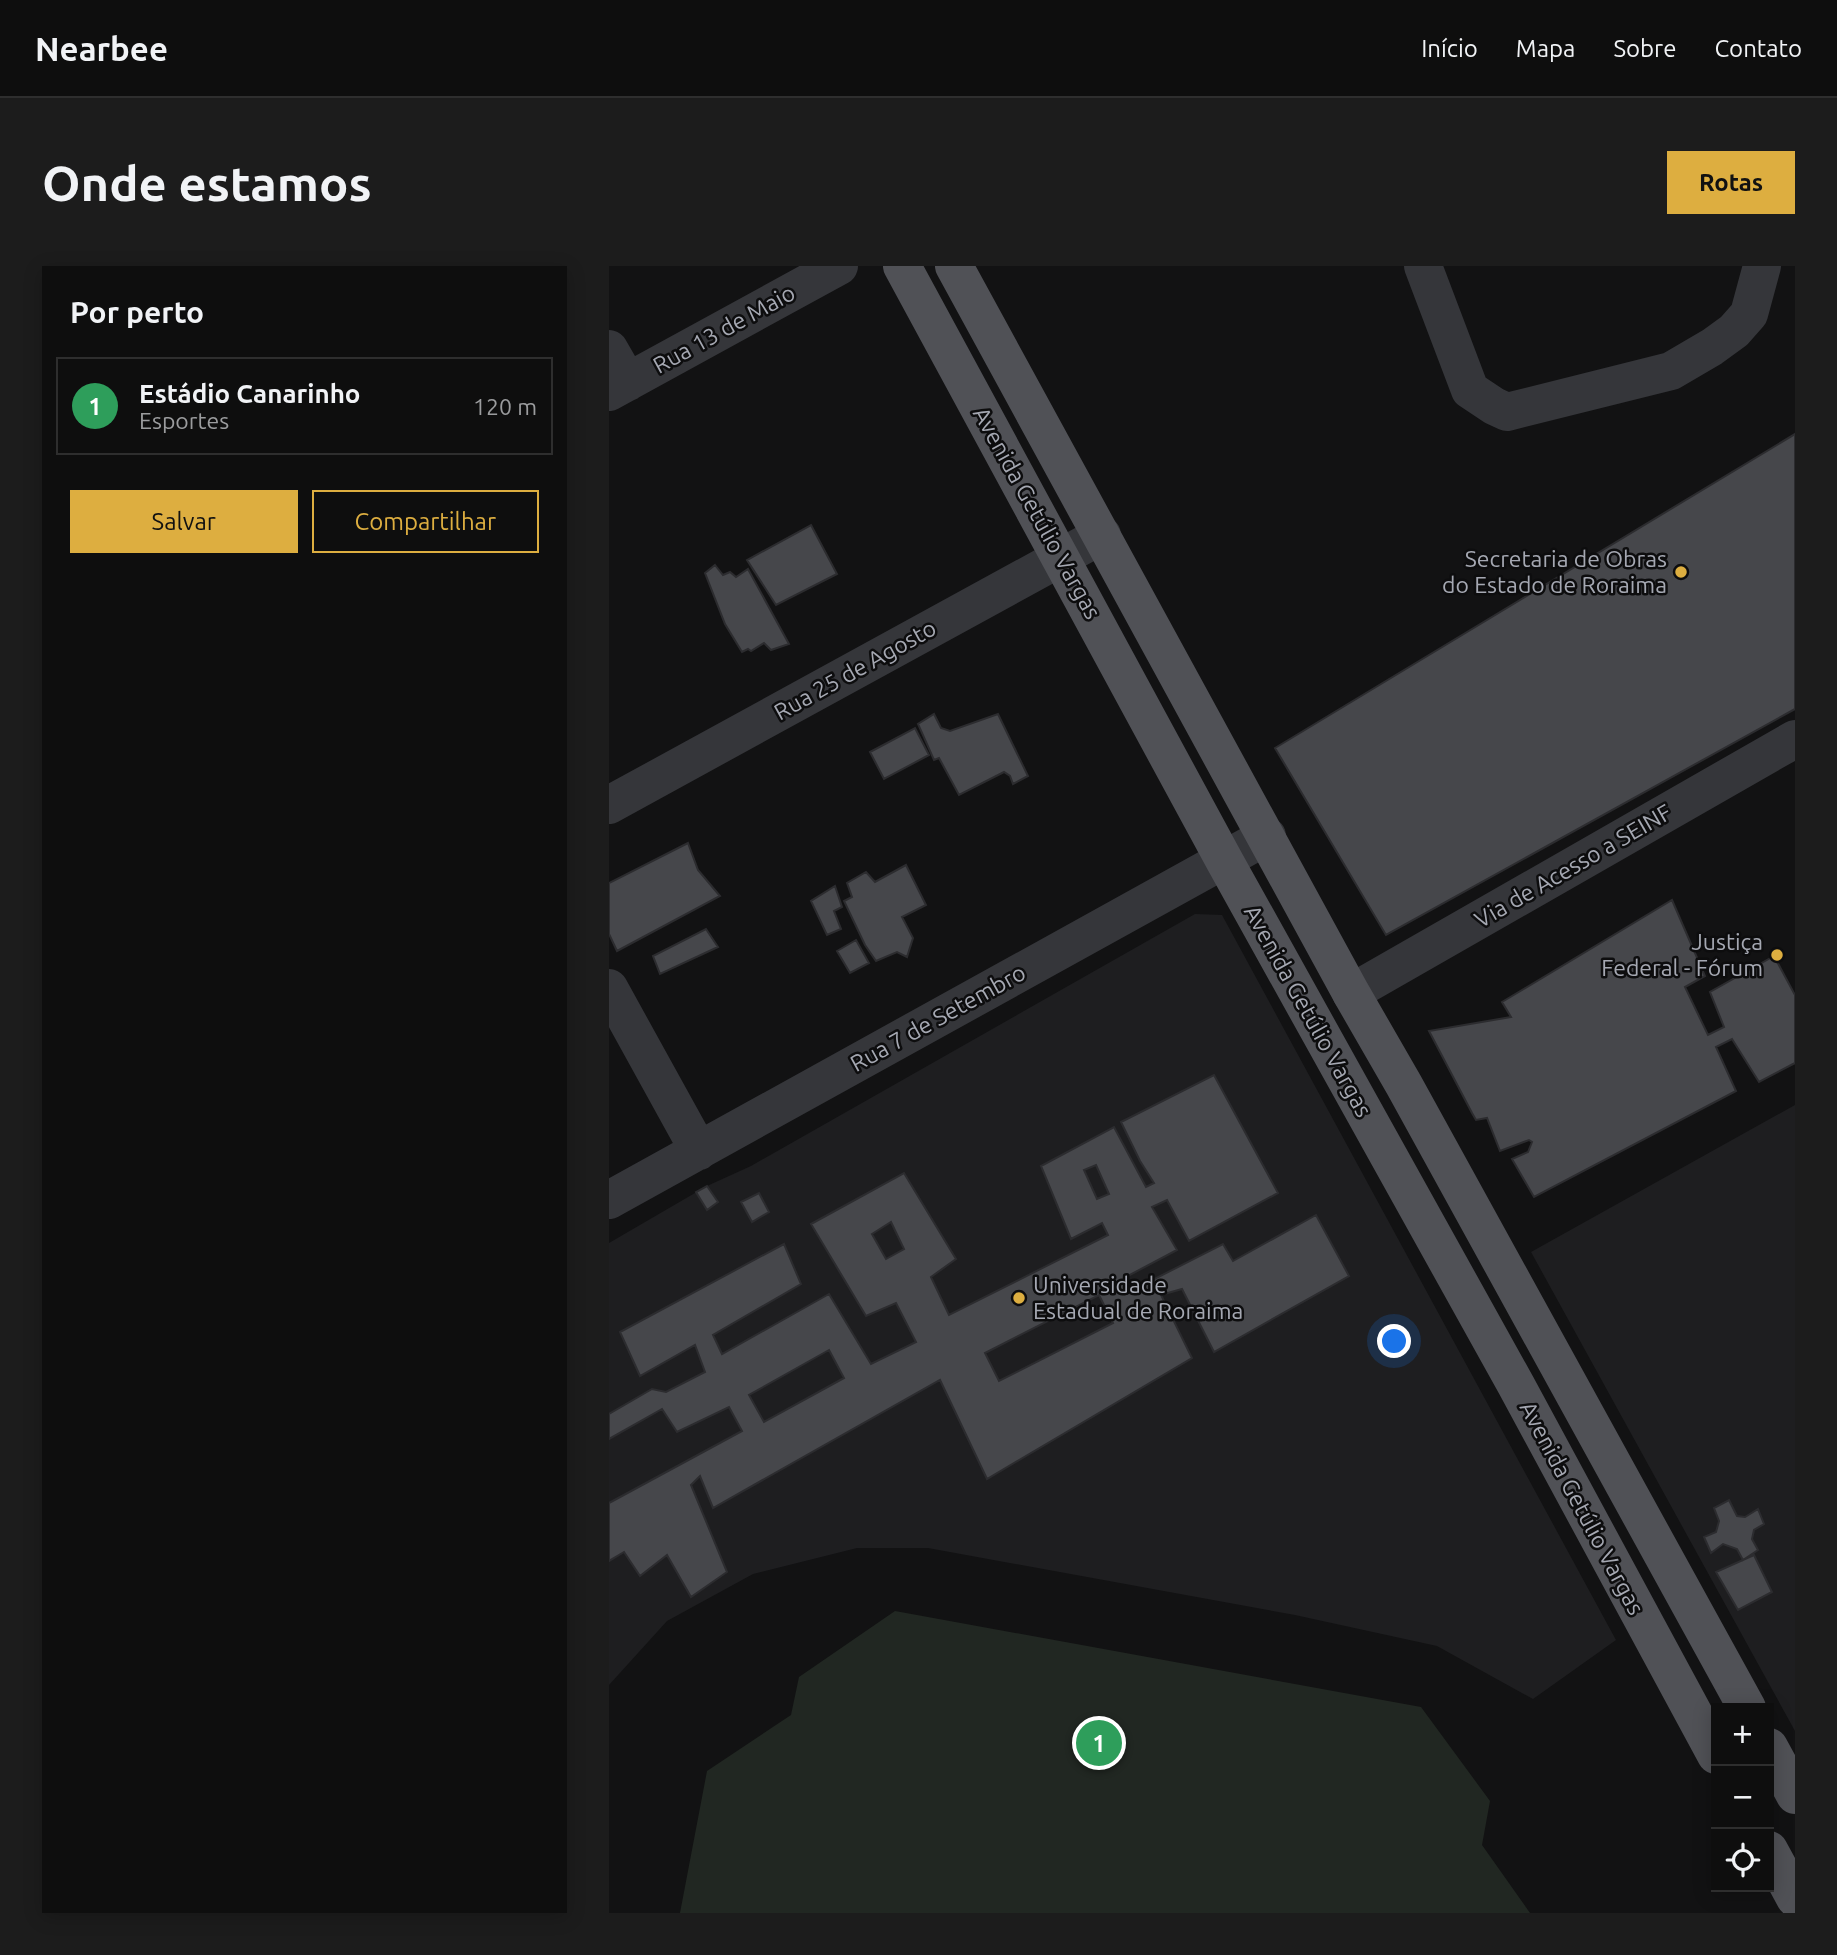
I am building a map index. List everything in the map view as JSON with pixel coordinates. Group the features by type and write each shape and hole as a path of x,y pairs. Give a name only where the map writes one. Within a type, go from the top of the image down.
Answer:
{"main road":[{"name":"Avenida Getúlio Vargas","path":"902,266 1224,860 1516,1385 1711,1746"},
{"name":"Avenida Getúlio Vargas","path":"954,266 1744,1703"},
{"path":"1363,1110 1404,1085"},
{"path":"1625,1588 1668,1564"},
{"path":"1774,1756 1795,1795"},
{"path":"1774,1859 1795,1898"}],"street":[{"name":"Rua 13 de Maio","path":"618,387 839,266"},
{"path":"1423,266 1470,390 1507,412 1671,371 1734,331 1749,314 1762,266"},
{"path":"609,349 618,387"},
{"name":"Rua 25 de Agosto","path":"609,805 1102,535"},
{"name":"Via de Acesso a SEINF","path":"1352,993 1795,739"},
{"name":"Rua 7 de Setembro","path":"609,1200 1267,836"},
{"path":"609,988 699,1151"}],"shaded area":[{"name":"Universidade Estadual de Roraima","path":"1195,914 1222,915 1616,1640 1533,1699 1437,1646 1295,1615 928,1548 857,1548 753,1574 667,1621 609,1685 609,1243 707,1186 751,1166"},
{"path":"1795,1105 1795,1731 1531,1252"},
{"path":"895,1611 1421,1707 1490,1801 1482,1845 1530,1913 680,1913 707,1771 791,1715 799,1677"}],"building":[{"name":"Secretaria de Obras do Estado de Roraima","path":"1795,434 1795,709 1386,935 1275,748"},
{"path":"811,525 837,574 776,605 747,560"},
{"path":"715,565 723,575 730,572 736,577 748,569 789,644 771,650 764,643 751,651 748,649 742,652 725,624 705,573"},
{"path":"934,714 941,728 950,731 998,714 1028,776 1013,784 1010,776 1004,772 959,795 939,758 934,760 918,724"},
{"path":"915,728 929,755 884,779 870,752"},
{"path":"688,843 698,870 720,896 617,951 609,934 609,883"},
{"path":"906,865 926,905 902,917 913,938 907,957 897,952 876,961 865,945 844,901 852,897 847,883 866,872 875,882"},
{"path":"835,886 842,907 834,911 841,929 827,935 811,901"},
{"path":"1672,900 1705,976 1685,987 1708,1035 1724,1027 1710,992 1774,956 1795,995 1795,1063 1759,1082 1732,1039 1716,1047 1736,1091 1534,1197 1512,1159 1528,1152 1532,1142 1529,1140 1500,1151 1487,1118 1476,1120 1429,1031 1511,1017 1502,1002"},
{"path":"706,929 718,947 660,974 653,956"},
{"path":"856,940 869,963 850,973 837,951"},
{"path":"1214,1075 1278,1193 1189,1241 1167,1200 1152,1207 1177,1250 1124,1278 1131,1291 1223,1244 1233,1261 1316,1215 1349,1276 1214,1352 1182,1289 1161,1295 1192,1358 987,1479 940,1380 713,1508 700,1476 691,1485 727,1572 691,1597 667,1555 640,1576 624,1552 609,1561 609,1503 742,1431 729,1407 677,1432 662,1409 609,1439 609,1414 652,1389 666,1392 705,1372 695,1345 640,1376 620,1332 784,1244 801,1284 713,1335 722,1354 829,1294 871,1364 916,1342 896,1303 866,1316 811,1224 904,1173 956,1259 931,1277 949,1315 1108,1235 1102,1223 1071,1239 1041,1166 1114,1127 1146,1187 1154,1183 1121,1122","holes":["1096,1165 1109,1194 1097,1199 1084,1170","891,1222 904,1249 886,1259 872,1234","1099,1295 1113,1323 999,1381 985,1353","829,1350 844,1378 764,1422 749,1395"]},
{"path":"707,1186 718,1202 707,1210 696,1192"},
{"path":"759,1193 769,1212 752,1222 741,1202"},
{"path":"1729,1500 1737,1516 1745,1517 1758,1509 1764,1524 1754,1530 1752,1539 1758,1550 1743,1560 1737,1549 1723,1544 1711,1553 1704,1537 1716,1532 1719,1521 1714,1508"},
{"path":"1754,1555 1772,1592 1738,1610 1716,1572"}],"place":[{"name":"Secretaria de Obras do Estado de Roraima","path":"1681,572"},
{"name":"Justiça Federal - Fórum","path":"1777,955"},
{"name":"Universidade Estadual de Roraima","path":"1019,1298"},
{"name":"Estádio Canarinho","path":"1099,1743"}]}
